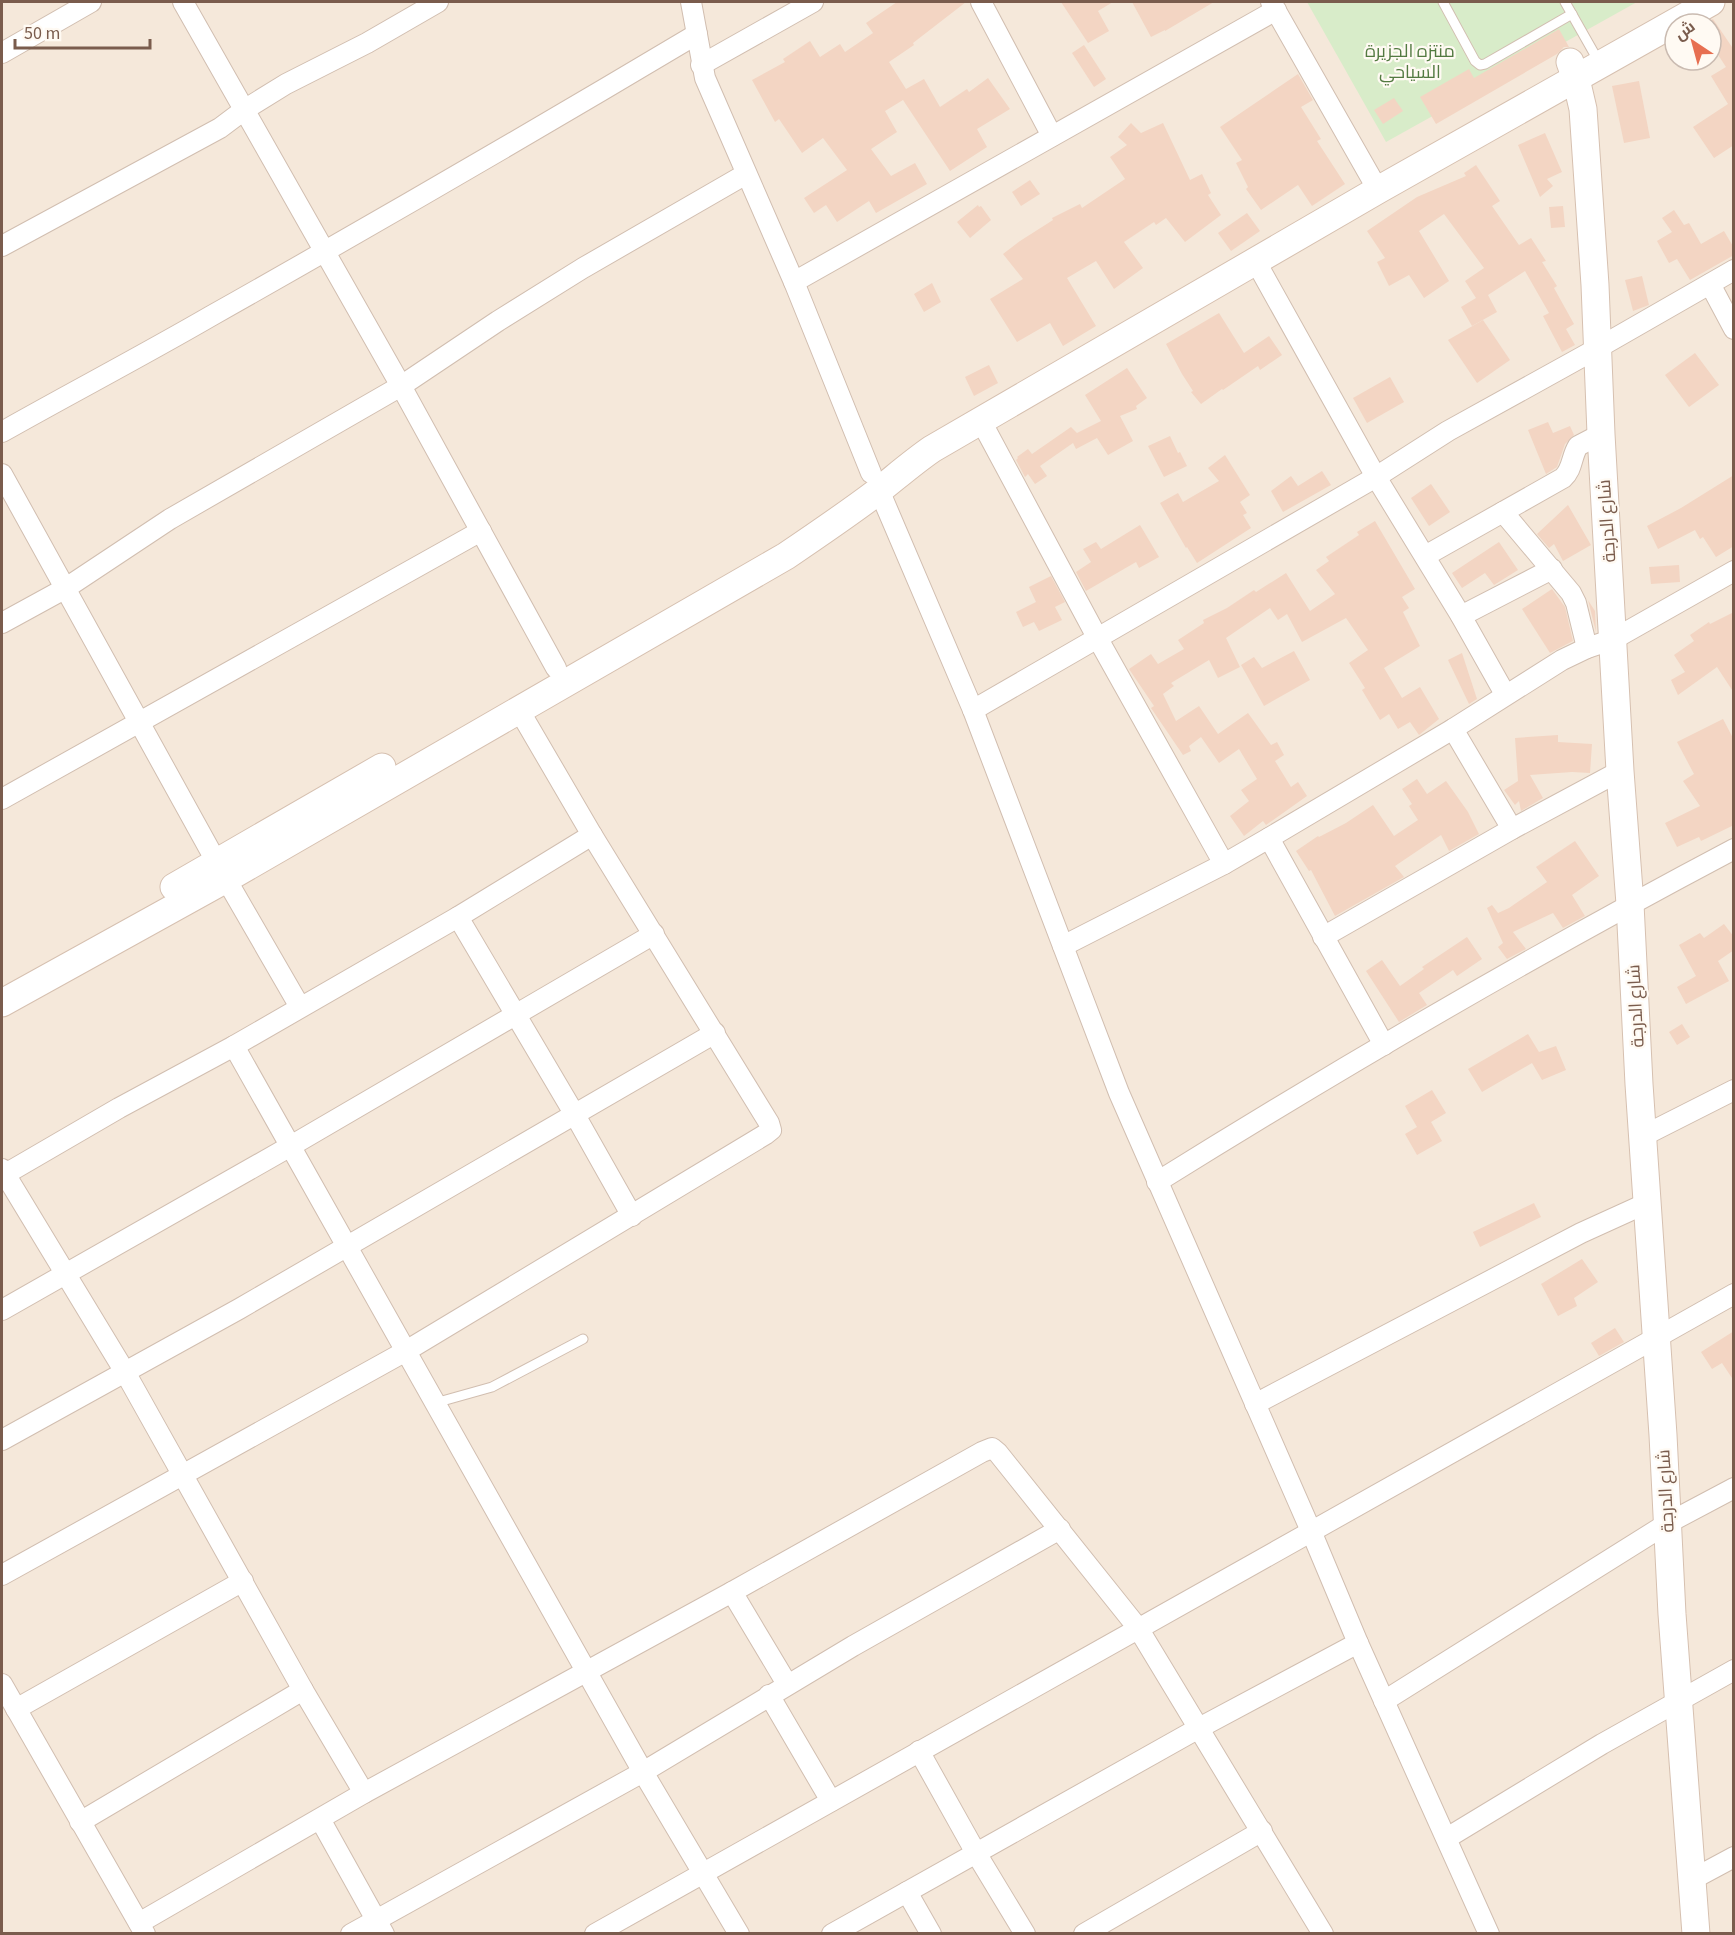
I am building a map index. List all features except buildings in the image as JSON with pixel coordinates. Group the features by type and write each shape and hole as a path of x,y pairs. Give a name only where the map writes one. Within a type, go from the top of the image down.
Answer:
{"street":[{"path":"2,53 91,2"},
{"path":"183,2 325,250 556,668"},
{"path":"2,246 220,128 286,84 367,43 438,2"},
{"path":"691,2 701,65 721,117 794,282 875,482 973,710 1119,1093 1358,1643 1489,1934"},
{"path":"701,65 813,2"},
{"path":"981,2 1052,136"},
{"path":"1584,64 1672,2"},
{"path":"2,984 222,871 519,710 786,556 829,528 917,438 973,404 1245,249 1374,183 1584,64 1711,2"},
{"path":"794,282 1052,136 1274,6 1374,183"},
{"path":"2,432 210,317 575,107 697,34"},
{"name":"شارع الدرجة","path":"1584,64 1583,109 1620,771 1678,1699 1696,1934"},
{"path":"2,623 66,588 170,519 401,386 583,268 746,174"},
{"path":"2,1003 556,668 820,512 907,466 1256,262 1374,183"},
{"path":"1256,262 1376,477 1461,616 1505,694"},
{"path":"973,710 1376,477 1448,432 1734,270"},
{"path":"1710,284 1734,329"},
{"path":"981,421 1098,639 1224,864"},
{"path":"1425,556 1563,478 1568,473 1578,446 1601,434"},
{"path":"2,474 300,1007"},
{"path":"1503,512 1571,593 1576,603 1587,648"},
{"path":"2,799 481,531"},
{"path":"1461,616 1552,569"},
{"path":"1063,946 1224,864 1453,729 1562,660 1614,639 1734,571"},
{"path":"2,1575 406,1351 771,1130 769,1123 592,835 519,710"},
{"path":"1453,729 1512,829"},
{"path":"1323,937 1512,829 1620,771"},
{"path":"364,1793 303,1690 125,1372 3,1173 234,1046 458,917 592,835"},
{"path":"1269,838 1384,1045"},
{"path":"1157,1182 1384,1045 1630,904 1734,849"},
{"path":"458,917 632,1216"},
{"path":"2,1310 289,1147 654,934"},
{"path":"2,1440 347,1247 715,1034"},
{"path":"234,1046 643,1772 739,1934"},
{"path":"1643,1136 1734,1090"},
{"path":"1256,1404 1581,1233 1647,1203"},
{"path":"595,1934 1734,1294"},
{"path":"2,1684 142,1928 364,1793 992,1448 1138,1628 1262,1831 1316,1931"},
{"path":"1384,1701 1668,1523 1734,1488"},
{"path":"351,1934 380,1927 787,1684 952,1588 1060,1529"},
{"path":"16,1709 243,1581"},
{"path":"732,1592 787,1684"},
{"path":"832,1934 1199,1728 1358,1643"},
{"path":"1447,1838 1678,1699 1734,1670"},
{"path":"80,1822 303,1690"},
{"path":"769,1695 831,1801"},
{"path":"919,1751 976,1853 1025,1934"},
{"path":"320,1819 380,1927"},
{"path":"1084,1934 1262,1831"},
{"path":"1693,1879 1734,1857"},
{"path":"907,1892 931,1934"}],"lane":[{"path":"1443,2 1475,61 1480,65 1572,14"},
{"path":"1565,2 1572,14 1584,64"},
{"path":"435,1403 492,1387 583,1339"}],"shaded area":[{"path":"2,2 1733,2 1733,1933 2,1933"}],"green space":[{"name":"منتزه الجزيرة السياحي","path":"1307,2 1637,2 1386,142"}]}
